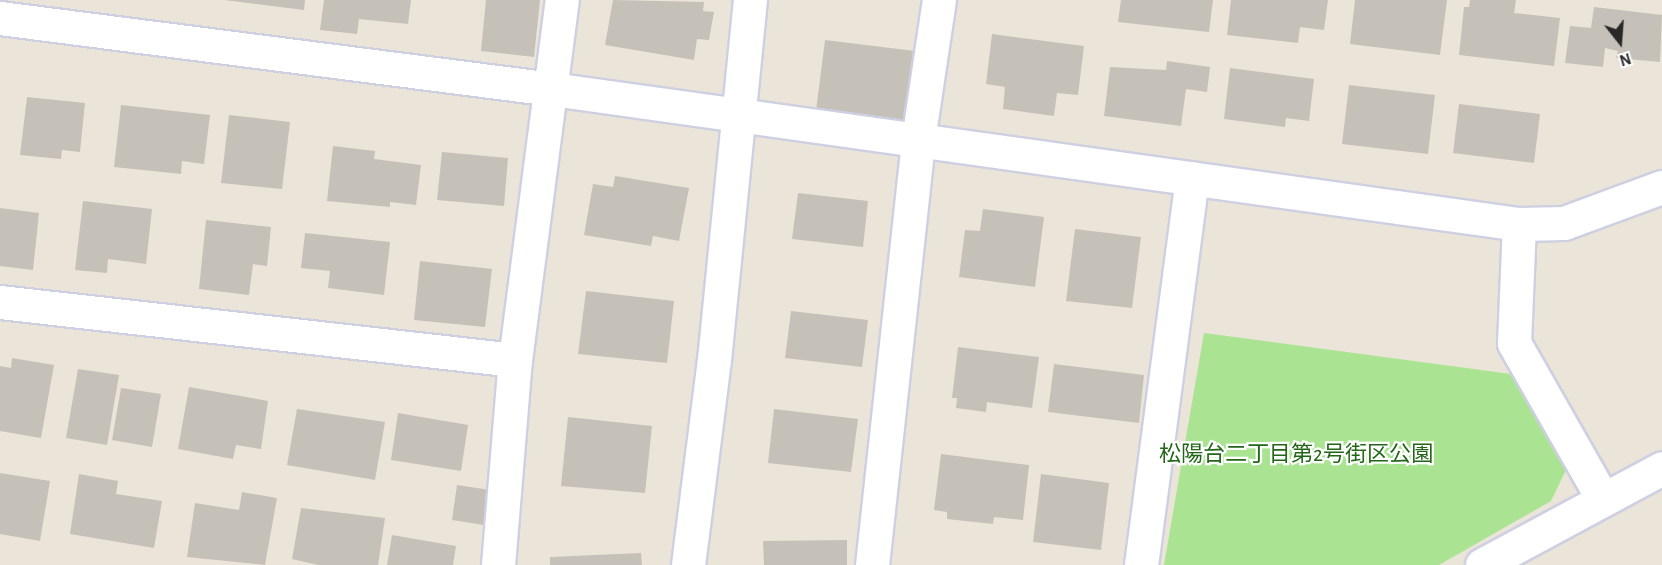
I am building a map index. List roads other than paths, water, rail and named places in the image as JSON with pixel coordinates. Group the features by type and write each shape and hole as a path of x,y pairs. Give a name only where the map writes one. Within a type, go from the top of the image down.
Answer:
{"street":[{"path":"498,565 515,360 562,0"},
{"path":"688,565 714,360 736,116 750,0"},
{"path":"872,565 918,140 939,0"},
{"path":"0,18 552,89 1519,224 1564,223 1662,188"},
{"path":"1141,565 1192,178"},
{"path":"1519,224 1514,343 1603,499"},
{"path":"0,302 515,360"},
{"path":"1482,565 1662,468"}],"park label":[{"name":"松陽台二丁目第2号街区公園","path":"1296,455"}]}
